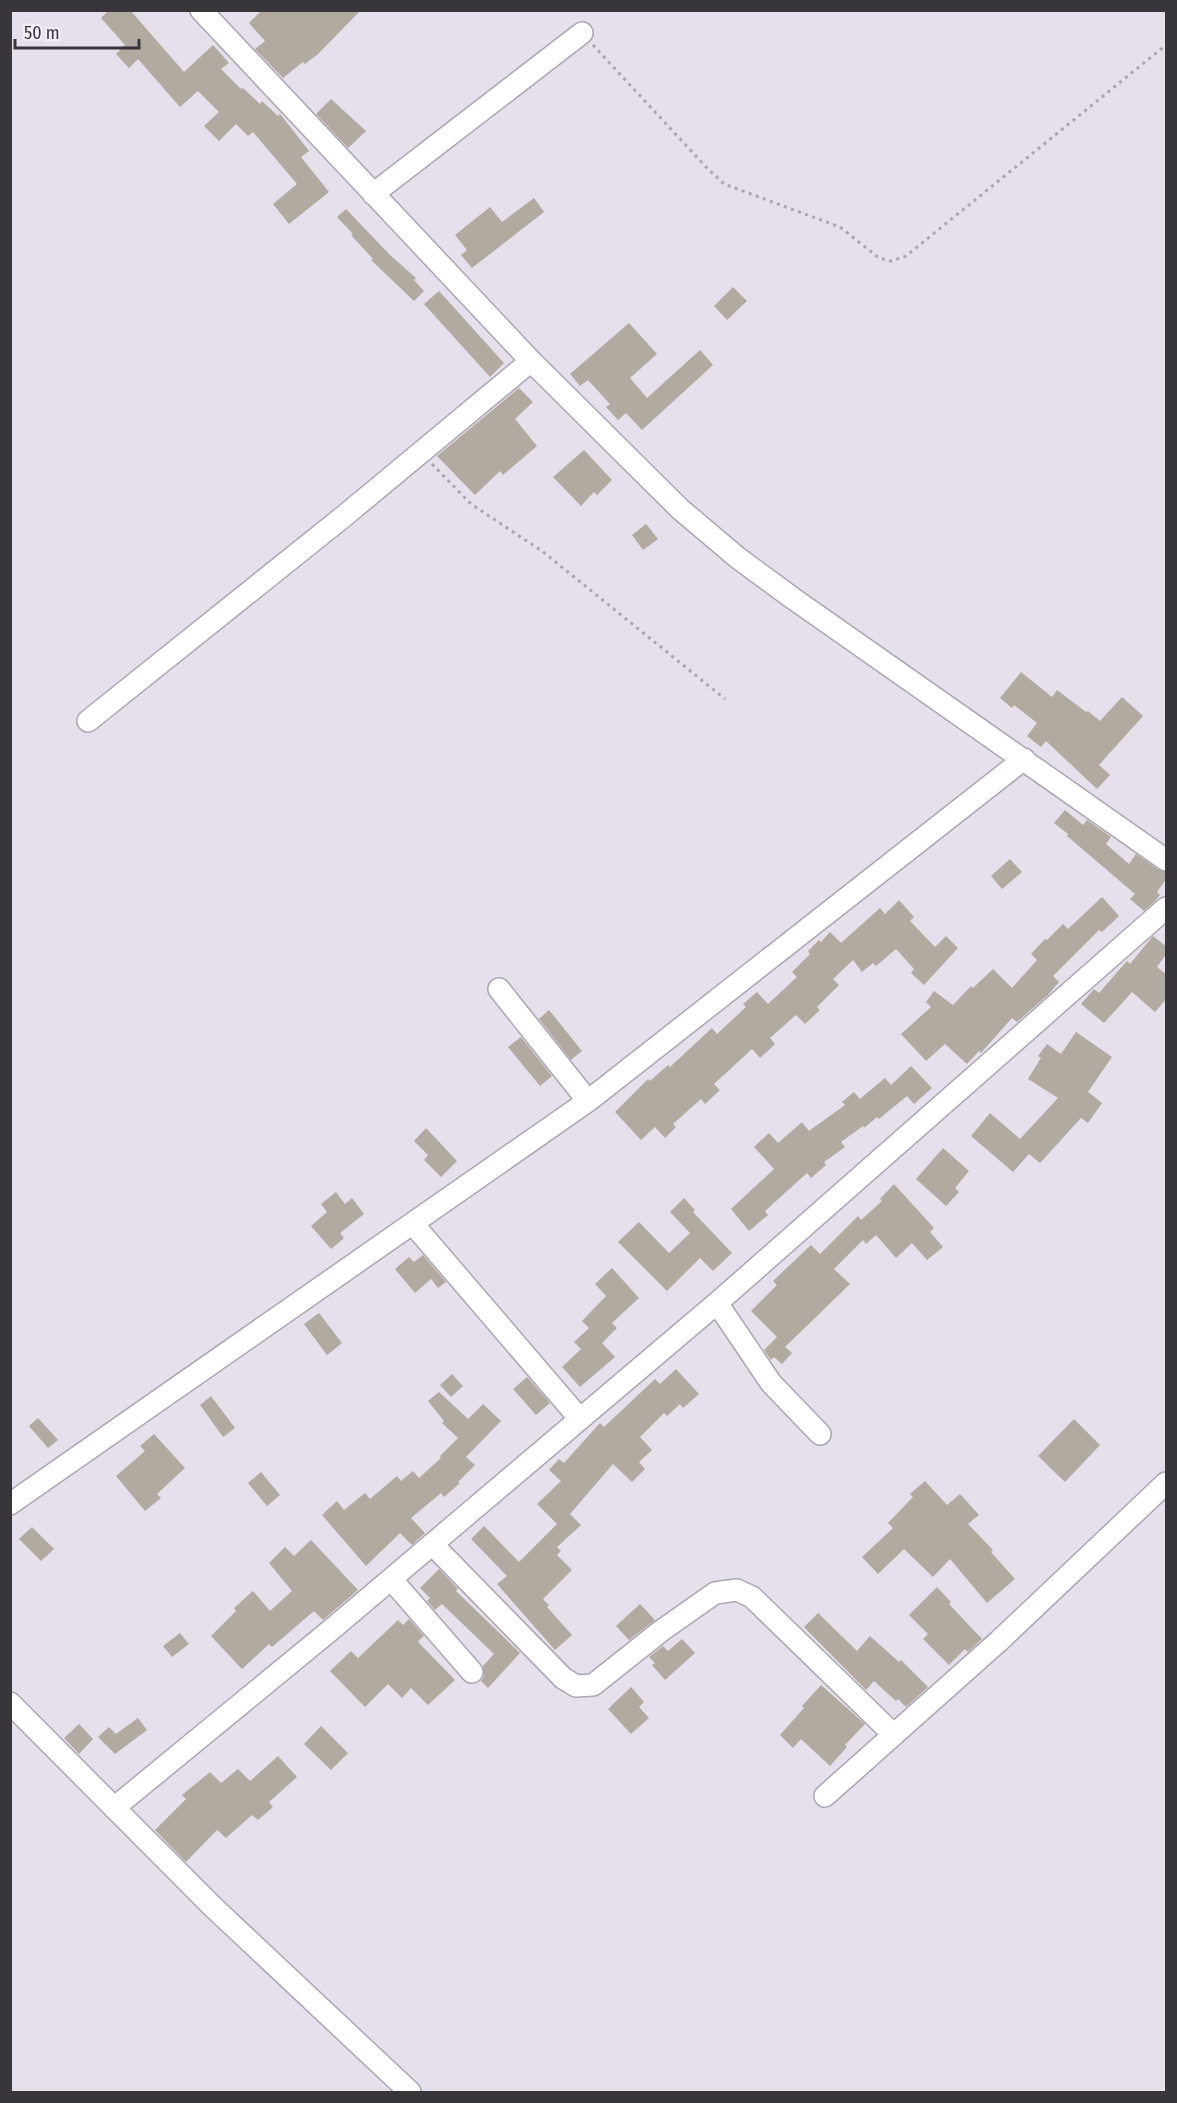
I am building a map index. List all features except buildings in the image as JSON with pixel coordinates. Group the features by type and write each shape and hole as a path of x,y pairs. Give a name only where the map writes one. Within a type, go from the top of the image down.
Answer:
{"street":[{"path":"201,10 531,361 680,509 738,558 1167,861"},
{"path":"373,194 582,33"},
{"path":"88,721 343,517 531,361"},
{"path":"10,1504 588,1101 1024,759"},
{"path":"114,1808 391,1579 717,1303 1167,908"},
{"path":"499,989 588,1101"},
{"path":"413,1224 580,1419"},
{"path":"717,1303 771,1383 820,1434"},
{"path":"825,1796 999,1641 1167,1483"},
{"path":"432,1544 563,1678 576,1686 593,1685 661,1631 715,1593 737,1590 752,1597 894,1735"},
{"path":"391,1579 472,1672"},
{"path":"10,1703 212,1906 410,2092"}],"path":[{"path":"582,33 706,168 724,184 840,227 879,258 891,261 906,256 1167,45"},
{"path":"420,453 471,504 542,551 725,699"}]}
